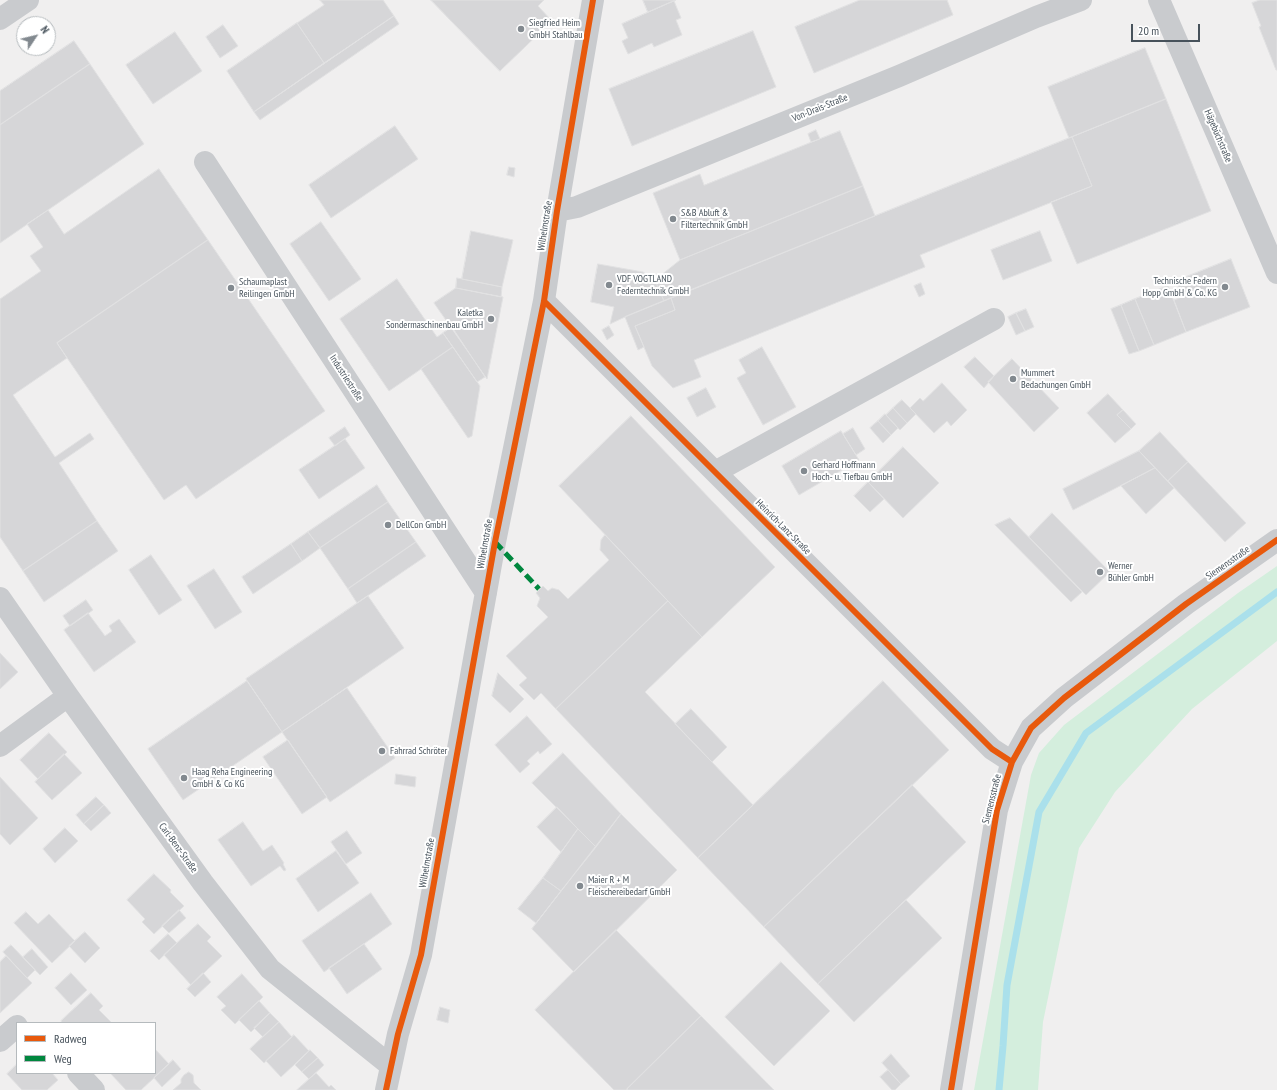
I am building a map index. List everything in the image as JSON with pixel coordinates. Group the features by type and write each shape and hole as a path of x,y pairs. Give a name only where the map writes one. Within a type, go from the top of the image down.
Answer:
{"street":[{"path":"0,19 28,0"},
{"name":"Wilhelmstraße","path":"386,1090 398,1034 421,955 505,488 544,301 557,211 593,0"},
{"name":"Von-Drais-Straße","path":"557,211 577,207 900,76 1036,17 1080,0"},
{"name":"Hägebüchstraße","path":"1160,0 1277,273"},
{"name":"Industriestraße","path":"205,162 486,593"},
{"name":"Heinrich-Lanz-Straße","path":"544,301 992,749 1012,762"},
{"path":"715,472 994,320"},
{"name":"Siemensstraße","path":"951,1090 998,810 1012,762 1031,728 1064,698 1186,604 1277,540"},
{"name":"Carl-Benz-Straße","path":"0,598 68,696 203,883 270,969 391,1066"},
{"path":"0,746 68,696"},
{"path":"0,1042 16,1027"},
{"path":"79,1074 94,1090"}],"green space":[{"path":"1277,566 1277,641 1192,709 1115,792 1079,848 1043,1022 1038,1090 974,1090 1031,775 1039,753 1064,725 1238,593"}],"building":[{"path":"320,0 383,0 394,16 324,63 297,23 324,5"},
{"path":"431,0 544,0 538,6 552,21 500,71"},
{"path":"643,0 676,0 648,12"},
{"path":"860,0 947,0 953,15 814,73 795,27"},
{"path":"1260,0 1277,0 1277,70 1259,27 1261,26 1252,3"},
{"path":"674,1 681,18 676,20 682,35 654,47 652,43 628,54 622,41 628,38 622,24"},
{"path":"394,16 399,24 260,120 254,112"},
{"path":"297,23 324,63 254,112 227,71"},
{"path":"223,25 238,46 220,58 206,37"},
{"path":"753,31 776,87 632,146 609,89"},
{"path":"175,32 202,71 153,104 126,65"},
{"path":"74,41 90,64 0,125 0,91 52,56 56,56 56,53"},
{"path":"1145,48 1166,99 1069,138 1048,87"},
{"path":"90,64 144,144 0,243 0,125"},
{"path":"1166,99 1211,211 1077,264 1051,202 1092,186 1072,137"},
{"path":"395,126 418,159 331,218 309,185"},
{"path":"816,130 820,139 811,142 808,134"},
{"path":"840,131 863,186 680,260 653,193 700,174 704,185"},
{"path":"1072,137 1092,186 920,255 925,267 694,360 701,377 673,388 652,366 635,326 675,310 671,298"},
{"path":"509,167 515,168 514,177 507,175"},
{"path":"159,169 208,240 57,343 67,358 13,395 55,457 90,433 94,439 59,463 97,521 23,571 0,537 0,299 41,271 30,256 43,247 27,224 48,210 64,234"},
{"path":"863,186 875,216 664,301 655,280 680,260"},
{"path":"321,222 361,279 329,301 290,244"},
{"path":"471,231 513,240 502,287 462,279"},
{"path":"1040,231 1052,261 1003,280 991,250"},
{"path":"208,240 325,411 196,499 186,485 164,500 57,343"},
{"path":"1231,259 1250,307 1186,332 1174,300 1182,297 1176,281"},
{"path":"598,264 643,272 655,280 664,301 610,324 614,307 591,302"},
{"path":"457,278 502,287 501,297 456,288"},
{"path":"397,279 437,337 443,333 453,347 389,391 340,319"},
{"path":"921,283 925,294 919,297 914,286"},
{"path":"1168,286 1186,332 1154,345 1135,299"},
{"path":"456,288 503,297 487,379 434,303"},
{"path":"671,298 675,310 635,326 644,347 638,350 625,317"},
{"path":"1135,299 1154,345 1139,351 1121,305"},
{"path":"1121,305 1139,351 1129,354 1111,309"},
{"path":"1026,309 1034,327 1025,331 1016,313"},
{"path":"1016,313 1025,331 1016,335 1008,317"},
{"path":"609,326 614,335 607,340 602,330"},
{"path":"452,327 485,377 477,382 443,333"},
{"path":"453,347 480,386 472,436 468,438 421,369"},
{"path":"762,347 796,407 763,425 737,378 746,373 739,360"},
{"path":"975,357 994,376 984,388 964,367"},
{"path":"1012,359 1059,408 1034,432 988,382"},
{"path":"942,383 967,410 951,426 947,421 934,433 910,408 920,398 923,401"},
{"path":"706,388 716,407 697,417 687,398"},
{"path":"1108,394 1123,410 1117,415 1131,429 1115,443 1087,413"},
{"path":"902,400 916,414 907,423 893,408"},
{"path":"893,408 907,423 900,430 886,415"},
{"path":"1123,410 1136,424 1131,429 1117,415"},
{"path":"885,414 898,428 891,435 878,421"},
{"path":"631,416 775,567 702,637 559,486"},
{"path":"878,421 891,435 883,443 870,428"},
{"path":"345,427 350,435 335,446 329,438"},
{"path":"853,428 865,449 856,455 843,434"},
{"path":"841,431 859,460 799,495 782,466"},
{"path":"1160,432 1188,462 1168,481 1139,451"},
{"path":"345,439 365,468 319,499 299,470"},
{"path":"903,447 939,483 903,518 868,482"},
{"path":"1139,451 1155,468 1073,510 1063,489"},
{"path":"1188,462 1246,523 1225,542 1168,481"},
{"path":"1155,468 1174,488 1146,514 1121,486"},
{"path":"868,482 884,499 870,512 854,496"},
{"path":"377,485 388,502 320,548 308,532"},
{"path":"388,502 416,542 348,589 320,548"},
{"path":"1052,513 1110,572 1086,595 1029,537"},
{"path":"1010,518 1082,592 1071,602 995,525"},
{"path":"97,521 118,551 44,602 23,571"},
{"path":"308,532 320,548 302,561 291,544"},
{"path":"605,535 668,601 556,709 541,693 534,700 519,685 527,678 506,656 548,617 537,606 540,598 536,593 543,586 548,591 552,588 559,590 568,599 609,560 600,550 601,540"},
{"path":"416,542 426,556 357,603 348,589"},
{"path":"291,544 302,561 253,594 242,577"},
{"path":"151,555 182,600 159,615 129,570"},
{"path":"214,569 242,612 215,629 187,586"},
{"path":"368,596 404,648 282,732 246,679"},
{"path":"86,600 93,610 70,626 63,616"},
{"path":"668,601 702,637 645,692 753,805 698,858 556,709"},
{"path":"88,613 105,636 112,631 109,626 119,619 136,642 94,672 64,630"},
{"path":"0,653 18,672 0,689"},
{"path":"498,673 524,699 510,713 492,696"},
{"path":"247,681 282,732 183,800 148,749"},
{"path":"883,681 949,750 764,927 698,858"},
{"path":"347,688 395,758 330,802 282,732"},
{"path":"691,709 727,747 712,762 675,724"},
{"path":"527,716 552,744 540,754 538,751 527,761 530,764 520,773 495,745"},
{"path":"49,733 67,752 38,779 20,760"},
{"path":"288,740 327,797 302,814 263,757"},
{"path":"563,753 621,814 596,847 532,783"},
{"path":"64,754 82,773 52,800 35,782"},
{"path":"396,774 416,777 415,787 395,784"},
{"path":"0,777 38,818 10,845 0,834"},
{"path":"912,785 966,842 818,984 764,927"},
{"path":"96,797 104,805 84,824 76,815"},
{"path":"104,805 111,813 91,831 84,824"},
{"path":"557,807 578,829 561,852 537,827"},
{"path":"621,814 677,870 574,972 532,929"},
{"path":"243,822 263,851 272,845 284,863 283,864 286,870 284,871 280,866 251,886 218,840"},
{"path":"65,828 78,841 55,863 43,849"},
{"path":"578,829 596,847 561,891 543,878"},
{"path":"347,831 362,853 346,864 331,842"},
{"path":"336,851 359,883 318,912 296,879"},
{"path":"154,874 171,890 170,892 184,906 154,934 142,922 145,919 127,900"},
{"path":"543,878 561,891 536,923 518,909"},
{"path":"371,893 392,924 324,972 302,941"},
{"path":"906,900 942,938 854,1022 818,984"},
{"path":"179,910 186,918 169,933 162,926"},
{"path":"26,912 38,924 49,914 75,941 52,963 14,923"},
{"path":"198,924 211,937 207,941 222,956 191,985 164,955"},
{"path":"616,930 701,1016 626,1090 614,1090 535,1010"},
{"path":"85,932 100,948 85,963 69,946"},
{"path":"168,934 177,943 159,960 150,951"},
{"path":"364,944 382,969 347,994 329,968"},
{"path":"11,945 35,970 27,978 3,952"},
{"path":"32,949 48,967 40,975 23,957"},
{"path":"6,956 32,983 0,1013 0,962"},
{"path":"781,962 830,1011 774,1066 725,1017"},
{"path":"71,973 87,990 71,1005 55,988"},
{"path":"203,973 211,982 195,997 187,989"},
{"path":"242,974 263,997 235,1024 221,1010 226,1006 217,997"},
{"path":"91,993 103,1006 99,1010 111,1022 62,1022"},
{"path":"259,1001 270,1013 251,1032 239,1020"},
{"path":"440,1007 450,1010 448,1023 437,1020"},
{"path":"270,1013 279,1022 263,1037 254,1028"},
{"path":"701,1016 774,1090 627,1089"},
{"path":"279,1022 292,1037 264,1063 250,1049"},
{"path":"294,1035 309,1051 281,1077 266,1061"},
{"path":"156,1050 169,1064 141,1090 126,1090 111,1074 156,1074"},
{"path":"310,1050 318,1058 302,1072 295,1065"},
{"path":"891,1054 910,1076 901,1084 882,1063"},
{"path":"318,1058 324,1065 309,1079 302,1072"},
{"path":"173,1060 181,1069 162,1087 154,1078"},
{"path":"16,1065 16,1074 53,1074 58,1080 47,1090 22,1090 7,1074"},
{"path":"888,1070 901,1084 895,1090 892,1090 880,1077"},
{"path":"189,1072 193,1075 194,1083 201,1090 173,1090 181,1083 181,1079 184,1075"},
{"path":"316,1073 329,1087 331,1085 336,1090 297,1090"}],"waterway":[{"path":"999,1090 1007,985 1039,812 1086,733 1277,592"}],"marked path":[{"path":"495,542 539,589"}],"cycle path":[{"path":"386,1090 398,1034 421,955 495,542 544,301 557,211 593,0"},
{"path":"544,301 992,749 1012,762"},
{"path":"951,1090 997,810 1012,762 1031,728 1064,698 1186,604 1277,540"}],"place":[{"name":"Siegfried Heim GmbH Stahlbau","path":"521,29"},
{"name":"S&B Abluft & Filtertechnik GmbH","path":"673,219"},
{"name":"VDF VOGTLAND Federntechnik GmbH","path":"609,285"},
{"name":"Technische Federn Hopp GmbH & Co. KG","path":"1225,287"},
{"name":"Schaumaplast Reilingen GmbH","path":"231,288"},
{"name":"Kaletka Sondermaschinenbau GmbH","path":"491,319"},
{"name":"Mummert Bedachungen GmbH","path":"1013,379"},
{"name":"Gerhard Hoffmann Hoch- u. Tiefbau GmbH","path":"804,471"},
{"name":"DellCon GmbH","path":"388,525"},
{"name":"Werner Bühler GmbH","path":"1100,572"},
{"name":"Fahrrad Schröter","path":"382,751"},
{"name":"Haag Reha Engineering GmbH & Co KG","path":"184,778"},
{"name":"Maier R + M Fleischereibedarf GmbH","path":"580,886"}]}
